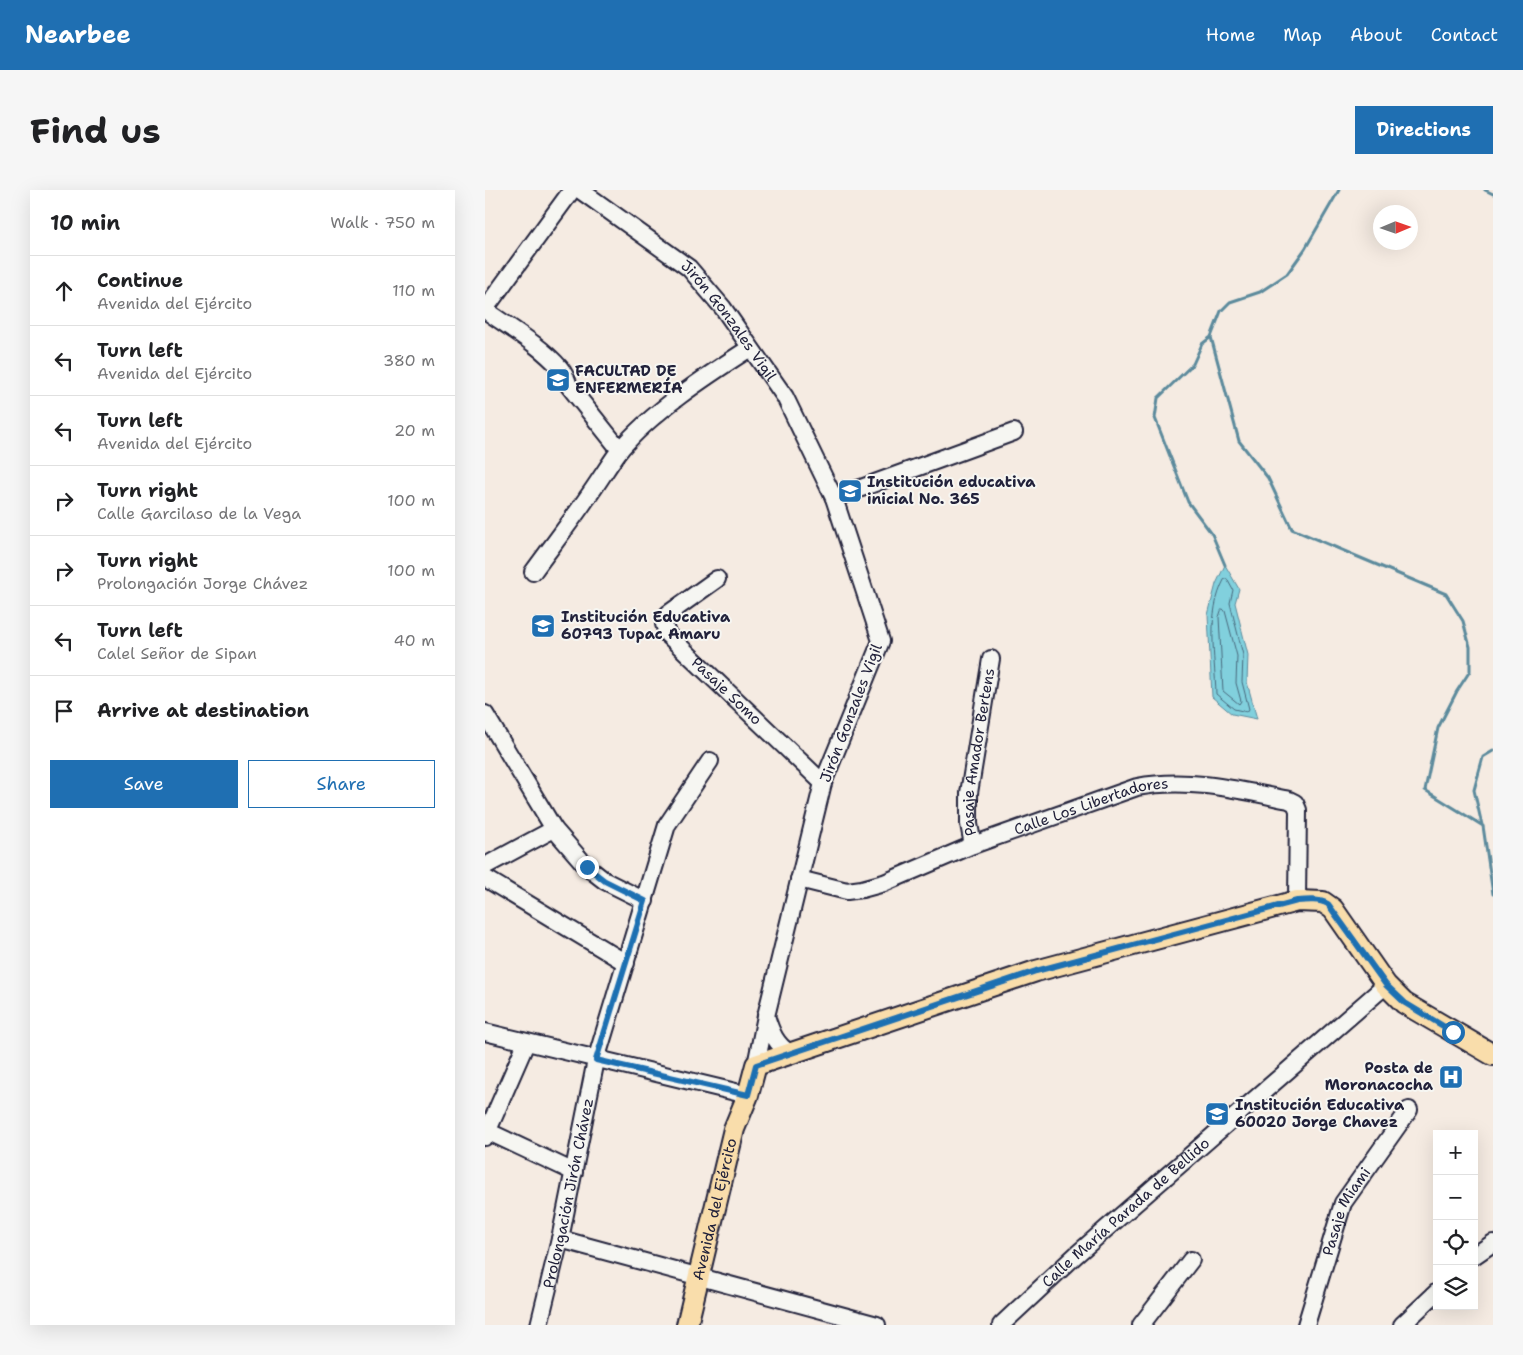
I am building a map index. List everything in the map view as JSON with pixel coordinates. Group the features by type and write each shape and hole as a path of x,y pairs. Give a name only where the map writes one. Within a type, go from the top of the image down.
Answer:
{"main road":[{"path":"756,1065 1036,971 1297,901 1323,902 1333,909 1386,985 1405,1003 1493,1055"},
{"name":"Avenida del Ejército","path":"687,1325 703,1279 743,1131 748,1095 756,1065"},
{"name":"Avenida del Ejército","path":"697,1325 703,1279"}],"street":[{"path":"569,192 485,309 539,349 560,368 569,386 620,450"},
{"name":"Jirón Gonzales Vigil","path":"569,192 689,268 723,308 785,397 834,498 881,641 823,783 766,1016 756,1065"},
{"path":"533,572 587,499 620,450 651,420 709,374 750,348"},
{"path":"834,498 1014,432"},
{"name":"Pasaje Somo","path":"717,579 669,614 664,624 667,634 823,783"},
{"name":"Pasaje Amador Bertens","path":"973,845 969,824 969,794 991,659"},
{"path":"485,714 554,829 587,867 605,881 645,901"},
{"name":"Prolongación Jirón Chávez","path":"539,1325 560,1239 596,1060 667,825 710,761"},
{"name":"Calle Los Libertadores","path":"799,879 847,891 862,889 884,883 973,845 1137,786 1153,784 1229,788 1289,800 1295,804 1298,810 1297,901"},
{"path":"485,866 554,829"},
{"path":"485,878 626,963"},
{"name":"Calle María Parada de Bellido","path":"1001,1325 1076,1255 1386,985"},
{"path":"766,1016 773,1036 783,1049 790,1053"},
{"path":"485,1032 748,1095"},
{"path":"526,1043 486,1134 574,1172"},
{"name":"Pasaje Miami","path":"1306,1325 1343,1203 1409,1110"},
{"path":"560,1239 877,1325"},
{"path":"1141,1325 1191,1260"},
{"path":"1403,1325 1433,1296"}],"water":[{"path":"1225,565 1239,589 1235,603 1248,655 1247,682 1257,719 1232,714 1212,697 1208,615 1216,584"}],"waterway":[{"path":"1339,190 1305,249 1287,274 1260,292 1230,302 1221,311 1211,337 1239,441 1268,478 1292,529 1446,594 1463,621 1470,647 1470,671 1457,691 1438,728 1425,790 1483,826 1493,894"},
{"path":"1485,190 1493,194"},
{"path":"1211,337 1202,344 1193,364 1158,398 1155,418 1188,502 1212,534 1225,565"},
{"path":"1482,825 1474,790 1483,757 1493,751"}],"place":[{"name":"FACULTAD DE ENFERMERÍA","path":"558,380"},
{"name":"Institución educativa inicial No. 365","path":"850,491"},
{"name":"Institución Educativa 60793 Tupac Amaru","path":"543,626"},
{"name":"Posta de Moronacocha","path":"1451,1077"},
{"name":"Institución Educativa 60020 Jorge Chavez","path":"1217,1114"}],"route":[{"path":"587,867 605,881 645,901 596,1060 748,1095 756,1065 1036,971 1297,901 1310,900 1328,904 1386,985 1405,1003 1453,1032"}]}
